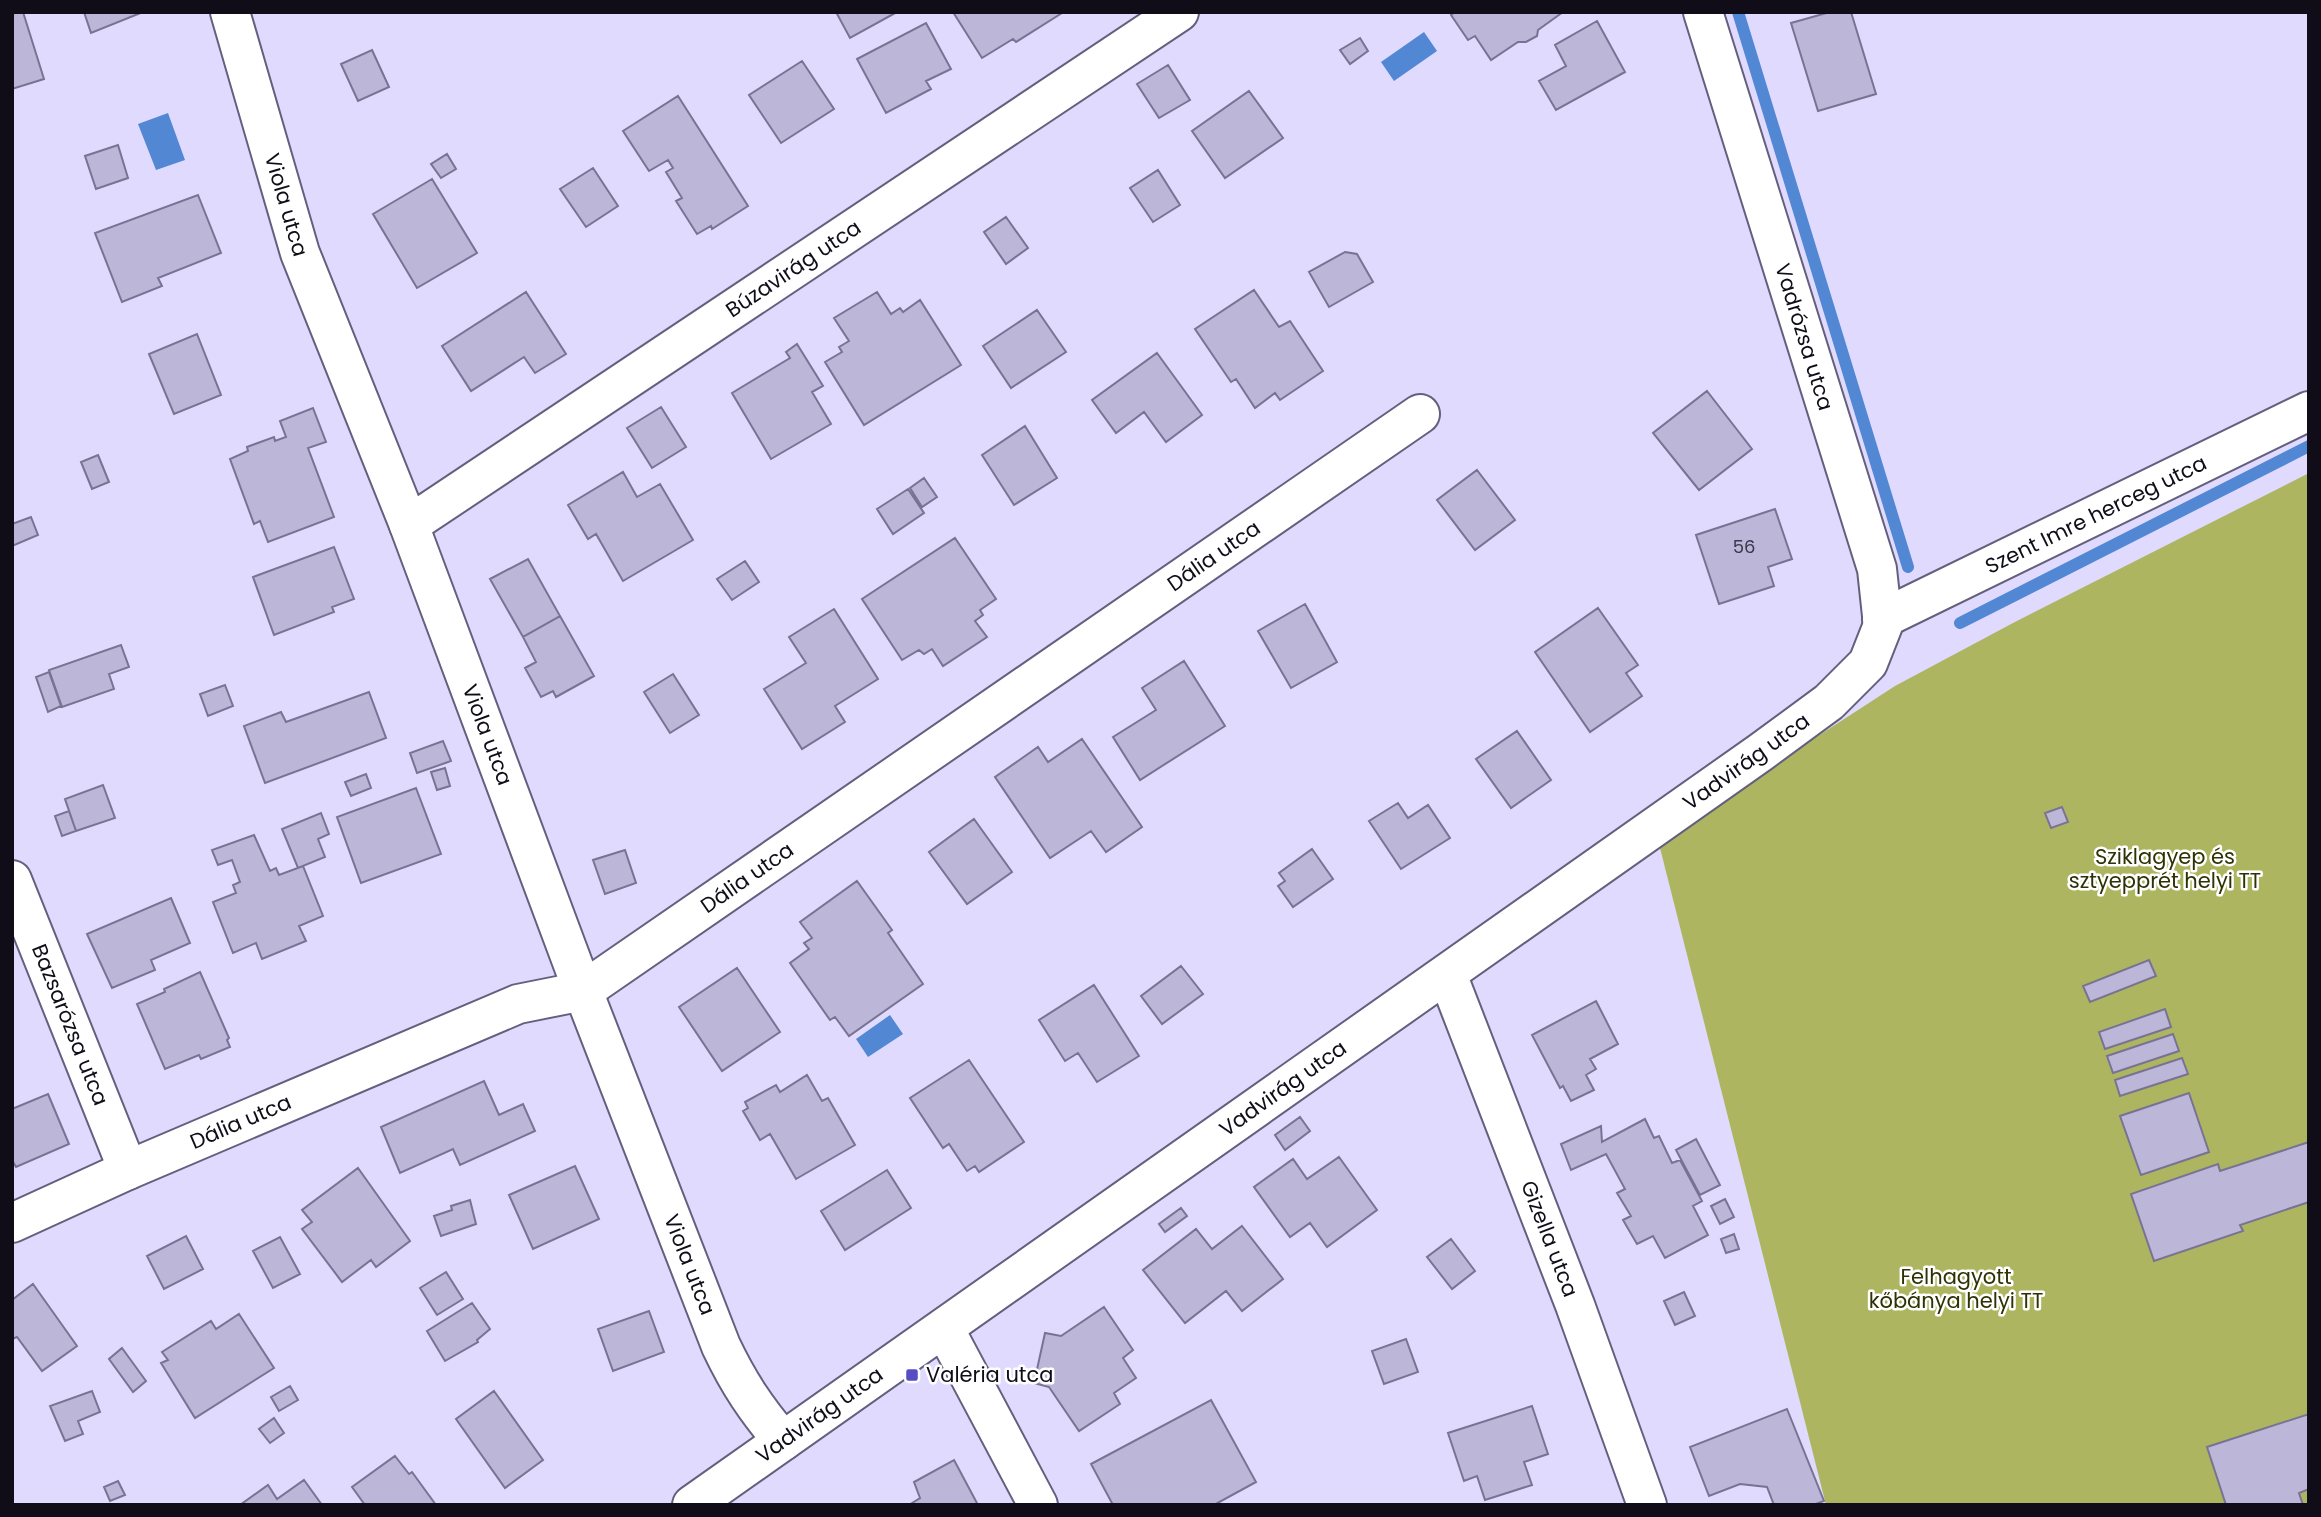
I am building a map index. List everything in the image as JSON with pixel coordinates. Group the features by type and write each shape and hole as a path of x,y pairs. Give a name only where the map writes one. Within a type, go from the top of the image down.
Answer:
{"street":[{"name":"Viola utca","path":"230,12 300,253 409,525 583,990 721,1346 752,1404 783,1441"},
{"name":"Búzavirág utca","path":"409,525 1179,12"},
{"name":"Vadrózsa utca","path":"1703,12 1877,569 1883,625 1868,663"},
{"name":"Szent Imre herceg utca","path":"1882,619 2309,411"},
{"name":"Dália utca","path":"12,1223 518,1004 583,990 1420,414"},
{"name":"Vadvirág utca","path":"692,1505 1819,709 1868,663"},
{"name":"Bazsarózsa utca","path":"12,880 128,1171"},
{"name":"Gizella utca","path":"1447,974 1575,1305 1647,1505"},
{"path":"944,1328 1038,1505"}],"green space":[{"path":"2309,473 2309,1505 1826,1505 1658,840 1895,686"}],"water":[{"path":"1424,32 1437,51 1394,81 1381,62"},
{"path":"168,113 185,160 156,170 138,124"},
{"path":"890,1015 903,1034 868,1057 856,1039"}],"building":[{"path":"23,12 44,79 12,89 12,14"},
{"path":"84,12 143,12 91,33"},
{"path":"836,12 897,12 850,38"},
{"path":"953,12 1062,13 1016,42 1013,39 982,58"},
{"path":"1455,12 1563,12 1538,30 1537,36 1526,42 1518,42 1491,60 1475,36 1468,40 1451,15"},
{"path":"1830,12 1851,12 1876,94 1818,111 1791,23"},
{"path":"1597,21 1625,72 1556,110 1539,81 1566,66 1555,45"},
{"path":"926,23 951,69 926,81 931,89 886,113 857,59"},
{"path":"1360,38 1368,51 1350,64 1340,50"},
{"path":"372,50 389,87 358,101 341,64"},
{"path":"802,61 834,109 781,143 749,95"},
{"path":"1168,65 1190,100 1159,118 1137,84"},
{"path":"1249,91 1283,138 1225,178 1192,131"},
{"path":"678,96 748,206 712,229 711,226 697,234 676,201 682,198 666,172 673,168 668,160 649,171 623,131"},
{"path":"118,145 128,178 96,189 85,156"},
{"path":"447,154 456,169 441,178 431,164"},
{"path":"593,168 618,206 586,227 560,189"},
{"path":"1158,170 1180,205 1153,222 1130,188"},
{"path":"432,179 477,253 417,288 373,214"},
{"path":"198,195 221,253 158,278 162,286 122,302 95,233"},
{"path":"1006,217 1028,248 1006,264 984,232"},
{"path":"1345,252 1357,254 1373,282 1329,307 1309,272"},
{"path":"1254,290 1279,327 1290,321 1323,371 1280,400 1275,393 1255,408 1236,379 1231,382 1195,329"},
{"path":"526,292 566,354 535,373 524,357 471,391 442,346"},
{"path":"877,292 891,314 900,308 903,312 920,300 961,365 864,425 825,362 842,352 839,347 849,341 834,318"},
{"path":"1037,310 1066,352 1011,388 983,346"},
{"path":"197,334 221,395 174,414 149,354"},
{"path":"797,344 823,386 812,392 831,424 771,459 732,393 790,358 786,352"},
{"path":"1157,353 1202,415 1166,442 1144,412 1116,433 1092,400"},
{"path":"1707,391 1752,449 1699,490 1653,433"},
{"path":"661,407 686,447 652,468 627,428"},
{"path":"313,408 326,442 308,448 334,517 268,542 260,521 254,524 230,459 248,451 247,447 274,437 275,441 286,437 280,421"},
{"path":"1025,426 1057,478 1014,505 982,455"},
{"path":"98,455 109,482 92,489 81,462"},
{"path":"1477,470 1515,520 1475,550 1437,500"},
{"path":"623,472 637,497 660,484 693,540 623,581 596,534 588,539 568,505"},
{"path":"924,478 937,497 922,507 910,488"},
{"path":"908,489 924,513 893,534 877,509"},
{"path":"1775,509 1792,559 1768,567 1774,586 1719,604 1696,535"},
{"path":"31,517 38,535 12,546 12,524"},
{"path":"955,538 996,599 980,610 983,615 975,621 987,637 943,666 932,649 924,654 919,650 902,660 862,599"},
{"path":"334,547 354,599 332,607 334,612 274,635 253,577"},
{"path":"528,559 560,616 523,637 490,579"},
{"path":"745,561 759,582 732,600 717,579"},
{"path":"1305,604 1337,662 1291,688 1258,631"},
{"path":"1598,608 1638,665 1626,673 1642,696 1590,732 1535,652"},
{"path":"834,609 878,679 835,706 845,722 802,749 764,689 806,663 789,637"},
{"path":"560,616 594,676 556,697 553,691 541,697 525,668 536,662 523,637"},
{"path":"121,645 129,667 109,674 114,689 62,707 49,670"},
{"path":"1184,661 1225,726 1140,780 1113,737 1156,710 1142,688"},
{"path":"49,672 61,706 48,712 36,677"},
{"path":"673,674 699,715 670,733 644,692"},
{"path":"225,685 233,706 208,716 200,694"},
{"path":"369,692 386,738 265,783 244,726 281,712 286,722"},
{"path":"1517,731 1551,780 1511,808 1476,759"},
{"path":"1082,739 1142,827 1106,852 1091,831 1050,858 995,777 1038,747 1048,762"},
{"path":"443,741 451,761 417,773 410,753"},
{"path":"445,768 450,786 437,790 431,772"},
{"path":"366,774 371,788 351,796 345,782"},
{"path":"103,785 115,818 76,831 65,799"},
{"path":"416,788 441,854 361,883 337,817"},
{"path":"1398,803 1408,818 1428,805 1450,838 1401,869 1369,821"},
{"path":"2062,807 2068,822 2051,828 2045,813"},
{"path":"69,811 76,831 62,836 55,816"},
{"path":"321,813 329,834 318,839 325,857 298,868 282,829"},
{"path":"974,819 1012,872 967,904 929,852"},
{"path":"254,835 270,871 276,868 279,875 303,866 323,916 299,926 306,941 262,959 256,943 233,953 213,902 236,893 233,885 240,882 232,860 218,865 212,850"},
{"path":"1312,849 1333,879 1293,907 1278,886 1285,881 1279,873"},
{"path":"625,850 636,883 605,894 593,860"},
{"path":"857,881 892,930 888,933 923,984 849,1036 835,1017 830,1020 790,963 809,949 804,943 812,938 800,922"},
{"path":"171,898 190,943 151,960 155,970 112,988 87,934"},
{"path":"2149,960 2156,976 2090,1002 2083,986"},
{"path":"1181,966 1203,994 1162,1024 1141,996"},
{"path":"737,968 780,1032 722,1071 679,1007"},
{"path":"200,972 229,1038 227,1040 230,1047 201,1059 199,1055 165,1069 137,1004"},
{"path":"1094,985 1139,1056 1097,1082 1078,1053 1065,1061 1039,1020"},
{"path":"1596,1001 1618,1044 1590,1059 1596,1069 1586,1075 1594,1090 1571,1101 1563,1086 1560,1088 1532,1035"},
{"path":"2165,1009 2171,1027 2105,1049 2099,1032"},
{"path":"2173,1034 2179,1051 2113,1073 2107,1056"},
{"path":"2182,1058 2188,1074 2120,1096 2115,1080"},
{"path":"969,1060 1024,1142 979,1172 975,1166 967,1171 949,1144 943,1148 910,1098"},
{"path":"807,1075 822,1101 828,1098 855,1145 796,1179 770,1134 760,1140 743,1111 748,1108 745,1102 776,1085 780,1092"},
{"path":"484,1081 499,1115 523,1104 535,1131 460,1165 453,1149 400,1173 381,1127"},
{"path":"2189,1093 2209,1152 2141,1175 2120,1116"},
{"path":"48,1094 69,1144 16,1167 12,1160 12,1109"},
{"path":"1300,1117 1310,1131 1285,1150 1275,1135"},
{"path":"1645,1119 1654,1138 1659,1136 1672,1163 1680,1160 1702,1201 1693,1206 1708,1235 1665,1258 1653,1236 1637,1244 1623,1220 1631,1216 1617,1193 1625,1189 1606,1154 1571,1170 1561,1144 1601,1126 1602,1142"},
{"path":"1696,1139 1720,1185 1700,1195 1676,1150"},
{"path":"2309,1142 2309,1202 2240,1225 2243,1231 2154,1261 2131,1194 2218,1164 2220,1171"},
{"path":"1339,1157 1377,1210 1327,1247 1310,1223 1290,1237 1254,1187 1293,1159 1307,1179"},
{"path":"575,1166 599,1219 533,1249 509,1195"},
{"path":"358,1168 410,1241 376,1267 371,1260 342,1282 302,1229 312,1222 302,1210"},
{"path":"887,1170 911,1208 845,1250 821,1211"},
{"path":"1725,1199 1734,1217 1720,1224 1711,1206"},
{"path":"470,1200 476,1224 441,1236 434,1216 452,1210 451,1206"},
{"path":"1181,1208 1187,1216 1165,1232 1159,1224"},
{"path":"1242,1226 1283,1279 1242,1311 1226,1291 1185,1323 1143,1270 1196,1229 1212,1249"},
{"path":"1734,1234 1739,1249 1726,1253 1721,1239"},
{"path":"186,1236 203,1269 164,1289 147,1256"},
{"path":"280,1237 300,1274 273,1288 253,1251"},
{"path":"1451,1239 1475,1271 1452,1289 1427,1257"},
{"path":"446,1272 463,1299 437,1315 420,1288"},
{"path":"33,1284 77,1346 42,1371 17,1337 12,1339 12,1300"},
{"path":"1684,1292 1695,1316 1675,1325 1664,1301"},
{"path":"472,1303 490,1329 478,1342 445,1361 427,1331"},
{"path":"1104,1307 1133,1350 1123,1358 1136,1378 1114,1393 1120,1404 1079,1431 1049,1387 1034,1383 1045,1333 1061,1336"},
{"path":"649,1311 664,1352 613,1371 598,1329"},
{"path":"239,1314 274,1368 195,1418 161,1363 168,1360 162,1352 211,1321 216,1329"},
{"path":"1406,1339 1418,1372 1384,1384 1372,1351"},
{"path":"122,1348 146,1381 133,1392 109,1359"},
{"path":"290,1386 298,1400 279,1411 271,1397"},
{"path":"92,1391 100,1412 78,1421 83,1434 65,1441 50,1406"},
{"path":"494,1391 543,1460 505,1488 456,1419"},
{"path":"1211,1400 1256,1482 1214,1505 1113,1505 1091,1464"},
{"path":"1532,1406 1548,1454 1524,1462 1532,1485 1485,1500 1477,1476 1464,1481 1448,1433"},
{"path":"1787,1409 1824,1501 1813,1505 1774,1505 1767,1487 1740,1484 1709,1496 1690,1447"},
{"path":"2309,1414 2309,1489 2299,1493 2303,1505 2226,1505 2207,1447"},
{"path":"274,1418 284,1433 270,1443 259,1429"},
{"path":"395,1456 409,1474 412,1472 436,1505 365,1505 352,1487"},
{"path":"954,1460 978,1505 909,1505 920,1498 914,1482"},
{"path":"304,1480 322,1505 240,1505 268,1485 277,1499"},
{"path":"118,1481 125,1495 110,1501 104,1487"}],"waterway":[{"path":"1738,12 1908,567"},
{"path":"1960,623 2309,446"}],"place":[{"name":"Valéria utca","path":"912,1375"}],"park label":[{"name":"Sziklagyep és sztyepprét helyi TT","path":"2165,869"},
{"name":"Felhagyott kőbánya helyi TT","path":"1956,1289"}]}
